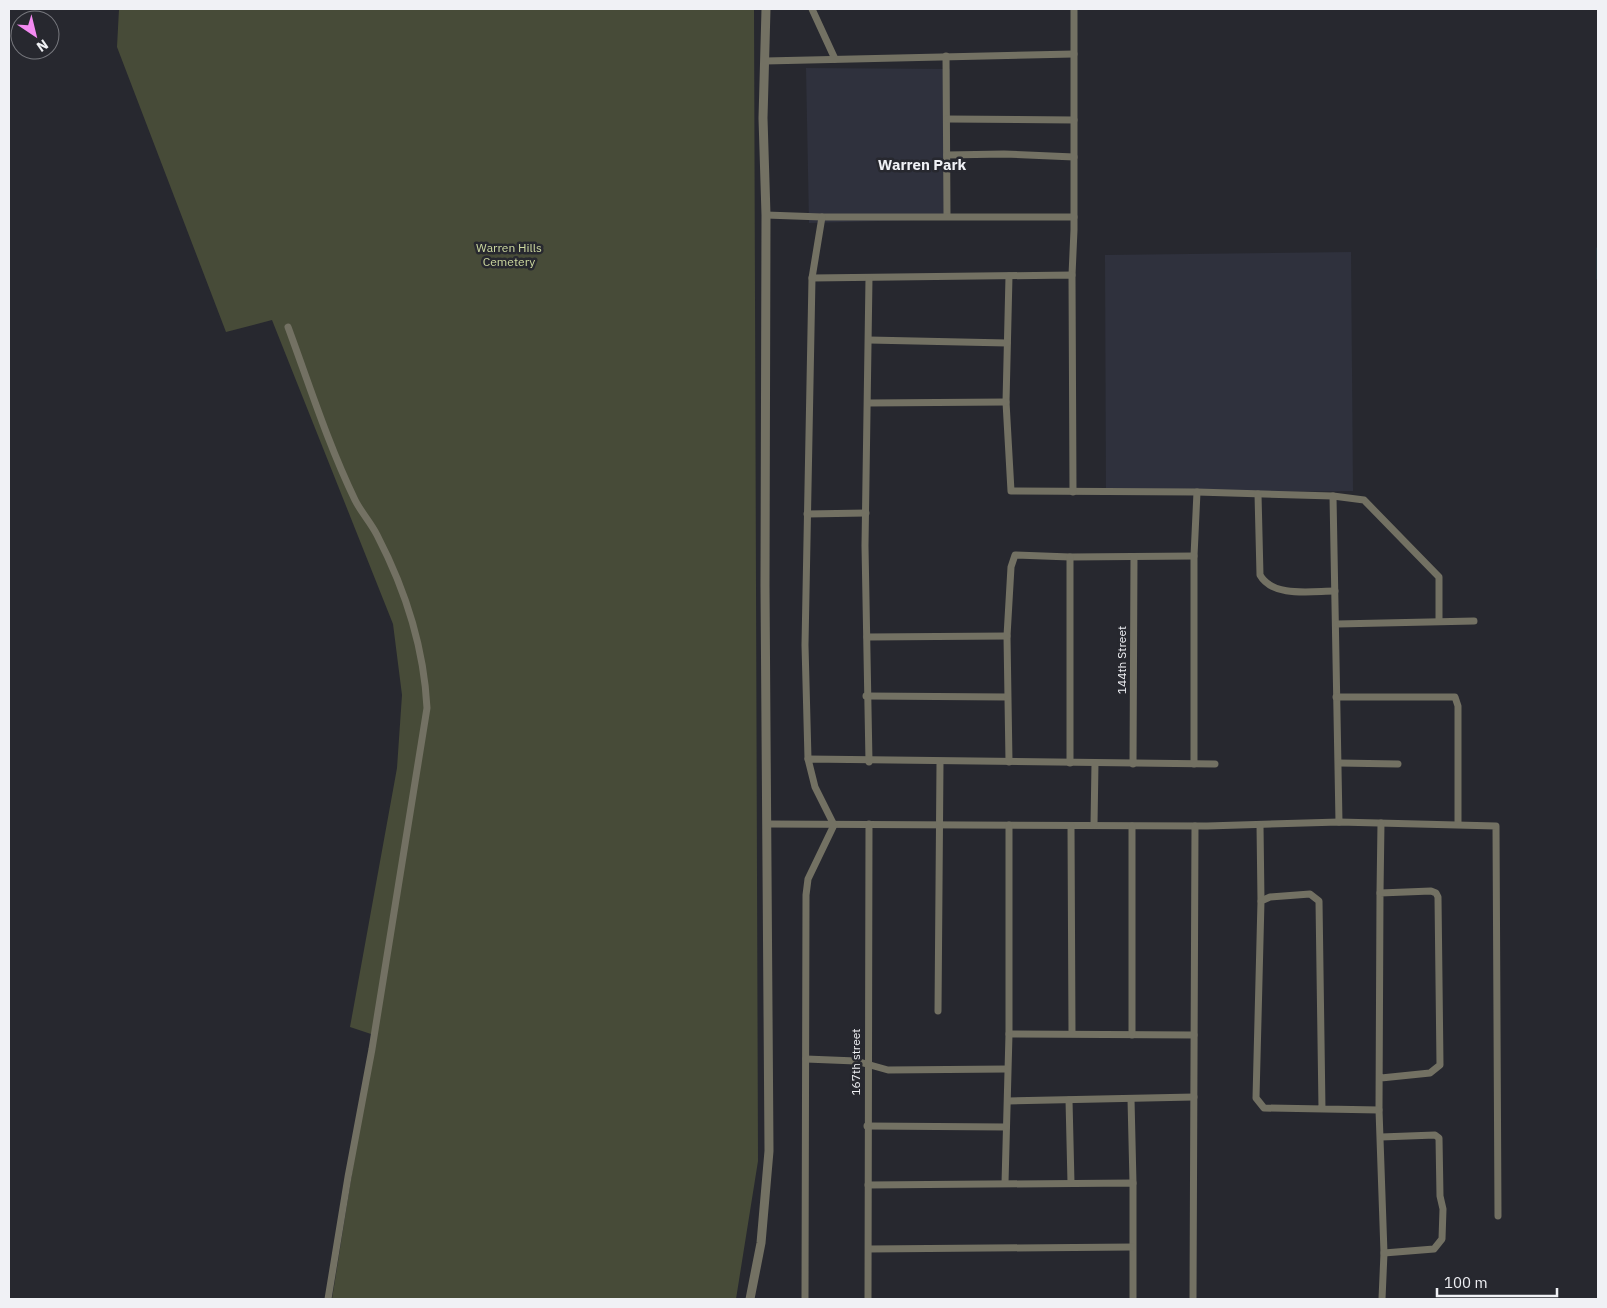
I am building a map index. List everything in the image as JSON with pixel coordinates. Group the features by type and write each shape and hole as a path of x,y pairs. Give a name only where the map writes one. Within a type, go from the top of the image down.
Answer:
{"street":[{"path":"750,1299 762,1235 770,1151 767,824 766,215 763,118 766,9"},
{"path":"812,9 835,59"},
{"path":"1073,492 1074,9"},
{"path":"765,60 1074,54"},
{"path":"946,56 947,216"},
{"path":"947,119 1074,120"},
{"path":"947,155 1074,156"},
{"path":"766,215 822,217 1074,217"},
{"path":"822,217 812,278 806,514 805,716 808,759 815,787 834,826"},
{"path":"812,278 1072,275"},
{"path":"1009,276 1006,402 1011,491 1197,492 1334,496 1364,500 1435,570 1439,577 1438,621"},
{"path":"869,278 866,513 866,696 869,762"},
{"path":"288,327 356,501 377,535 402,592 422,654 427,708 372,1049 328,1299"},
{"path":"869,340 1007,343"},
{"path":"868,403 1006,402"},
{"path":"1194,764 1194,556 1197,492"},
{"path":"1258,494 1260,575 1264,583 1279,590 1335,591"},
{"path":"1334,496 1339,822"},
{"path":"806,514 866,513"},
{"path":"1008,762 1008,636 1011,567 1015,555 1070,557 1194,556"},
{"path":"1070,557 1070,762"},
{"name":"144th Street","path":"1133,764 1134,557"},
{"path":"1337,624 1474,621"},
{"path":"867,637 1008,636"},
{"path":"866,696 1008,697"},
{"path":"1336,697 1455,698 1458,706 1458,824"},
{"path":"808,759 940,763 1215,764"},
{"path":"938,1011 940,763"},
{"path":"1339,763 1398,764"},
{"path":"1094,825 1095,764"},
{"path":"767,824 834,826 869,824 1195,826 1339,822 1496,826 1498,1216"},
{"path":"1381,823 1381,1078 1379,1110 1382,1137 1384,1253 1382,1299"},
{"name":"167th street","path":"868,1299 869,824"},
{"path":"1005,1183 1009,1034 1008,825"},
{"path":"1260,825 1261,901 1256,1098 1264,1108 1379,1110"},
{"path":"805,1299 806,886 816,861 834,826"},
{"path":"1071,826 1072,1034"},
{"path":"1132,826 1132,1035"},
{"path":"1193,1299 1195,826"},
{"path":"1380,893 1431,891 1436,893 1438,897 1440,1065 1430,1073 1381,1078"},
{"path":"1261,901 1270,897 1310,894 1319,901 1322,1109"},
{"path":"1009,1034 1194,1035"},
{"path":"806,1059 848,1060 888,1070 1007,1069"},
{"path":"1008,1100 1194,1097"},
{"path":"1131,1099 1133,1299"},
{"path":"1069,1100 1071,1183"},
{"path":"867,1126 1006,1127"},
{"path":"1382,1137 1435,1135 1439,1138 1440,1196 1444,1209 1442,1239 1434,1249 1384,1253"},
{"path":"868,1185 1133,1184"},
{"path":"869,1249 1132,1247"}],"shaded area":[{"path":"806,68 950,69 950,219 809,223"},
{"path":"1351,252 1353,491 1106,494 1105,255"}],"green space":[{"name":"Warren Hills Cemetery","path":"119,9 754,9 758,1161 736,1299 332,1299 374,1035 350,1027 397,768 402,695 393,624 272,320 226,332 117,47"}],"waterway":[{"path":"1598,248 1598,279"}],"district":[{"name":"Warren Park","path":"922,165"}]}
